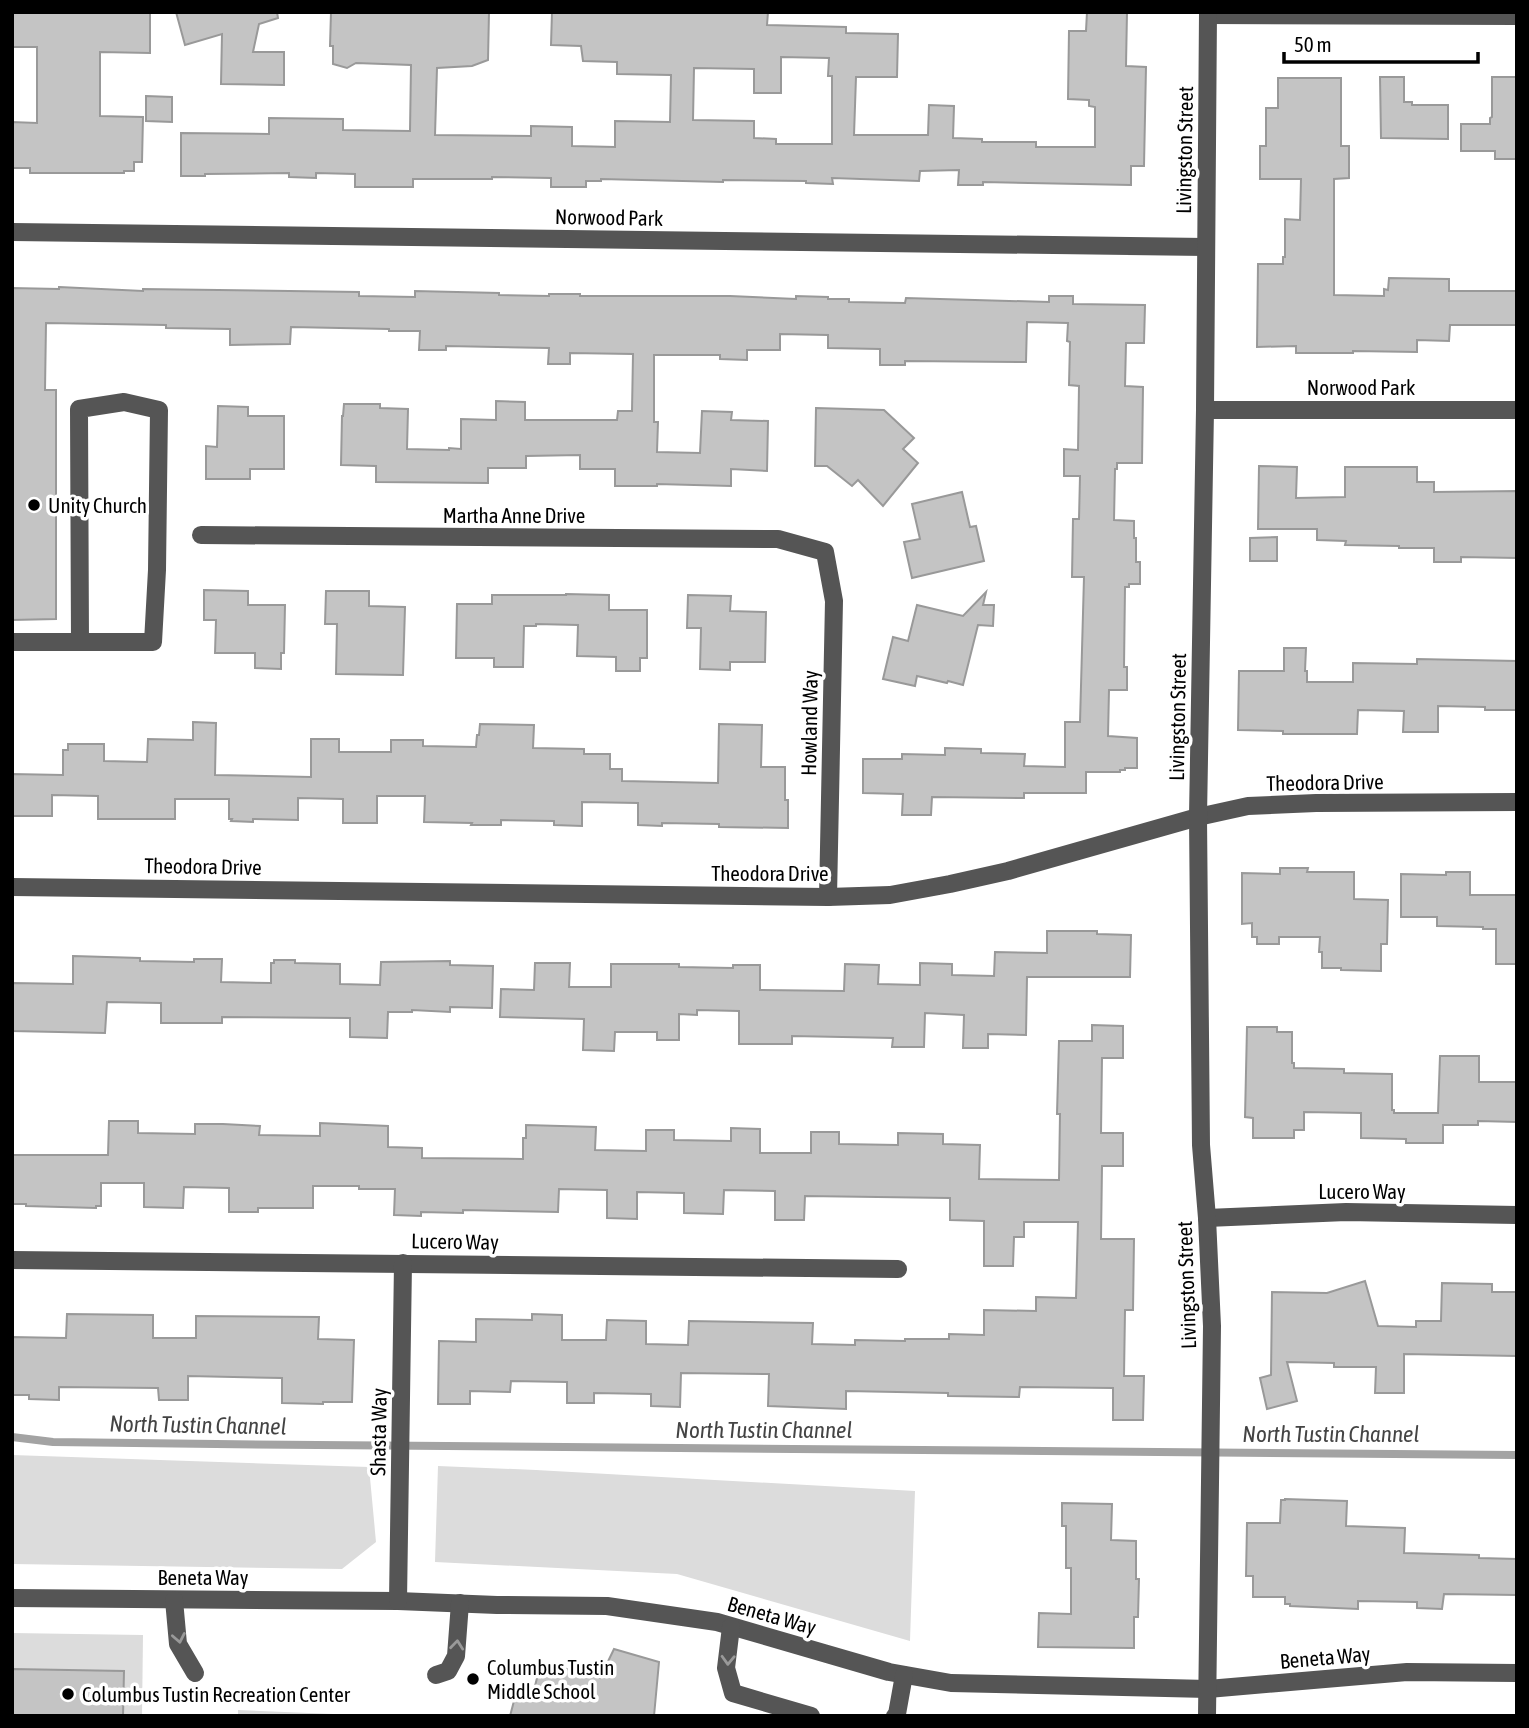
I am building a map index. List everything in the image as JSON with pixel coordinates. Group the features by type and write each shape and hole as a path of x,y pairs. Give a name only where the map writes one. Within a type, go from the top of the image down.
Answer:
{"street":[{"path":"1208,14 1517,16"},
{"name":"Livingston Street","path":"1208,14 1198,817 1201,1145 1212,1326 1209,1689"},
{"name":"Norwood Park","path":"12,232 1206,247"},
{"path":"12,642 80,642 153,642 157,570 159,410 124,402 79,409 80,642"},
{"name":"Norwood Park","path":"1205,410 1517,410"},
{"name":"Martha Anne Drive","path":"201,535 778,539 825,552"},
{"name":"Howland Way","path":"825,552 834,601 828,897"},
{"name":"Theodora Drive","path":"12,887 828,897 890,895 1008,872 1198,817 1248,806 1517,802"},
{"name":"Lucero Way","path":"1207,1218 1346,1212 1517,1215"},
{"name":"Lucero Way","path":"12,1260 898,1269"},
{"name":"Shasta Way","path":"398,1601 403,1263"},
{"name":"Beneta Way","path":"12,1598 398,1601 607,1606 717,1622 889,1672 951,1683 1209,1689 1407,1672 1517,1672"},
{"path":"174,1600 178,1644 195,1673"},
{"path":"436,1675 448,1671 456,1656 460,1603"},
{"path":"730,1626 726,1668 733,1693 811,1716"},
{"path":"895,1716 904,1675"},
{"path":"1207,1716 1209,1689"}],"shaded area":[{"path":"12,1455 369,1467 376,1542 342,1569 12,1564"},
{"path":"438,1466 915,1491 910,1641 677,1574 435,1562"},
{"path":"12,1633 143,1635 142,1716 12,1716"},
{"path":"238,1710 358,1715 238,1716"}],"building":[{"path":"12,12 150,12 150,53 100,52 100,116 143,117 142,162 134,162 134,171 30,173 30,168 12,168 12,122 37,123 37,47 12,47"},
{"path":"176,12 277,12 278,18 259,24 253,52 284,52 284,85 221,84 222,34 185,45"},
{"path":"331,12 489,12 488,60 472,66 437,68 435,135 531,136 531,126 572,127 572,146 615,147 615,121 670,122 671,75 617,74 617,62 583,61 581,46 551,45 552,12 768,12 767,25 846,27 846,33 898,34 897,77 856,77 854,135 928,135 929,105 954,106 953,138 982,139 982,142 1036,142 1036,147 1095,147 1095,107 1089,106 1089,100 1068,99 1069,31 1086,31 1087,12 1127,12 1126,66 1146,67 1144,166 1131,166 1131,185 983,182 983,185 958,185 959,170 920,171 919,181 832,178 833,184 806,181 601,179 586,181 586,187 551,187 551,178 413,179 413,187 355,187 355,174 316,173 316,178 289,177 289,173 181,176 181,133 269,134 269,118 343,119 343,130 410,131 411,65 356,63 347,68 333,64 333,46 330,46","holes":["781,57 829,58 828,76 832,76 832,144 776,144 776,139 754,138 754,121 693,120 694,68 754,69 754,93 781,93"]},
{"path":"1380,77 1404,77 1404,102 1412,102 1412,105 1448,105 1448,139 1381,138"},
{"path":"1492,77 1517,77 1517,159 1495,159 1495,151 1461,151 1461,124 1490,124"},
{"path":"1278,78 1341,78 1341,146 1349,146 1349,178 1334,179 1334,295 1384,296 1384,289 1388,290 1389,278 1449,279 1449,291 1517,291 1517,325 1450,325 1449,341 1417,340 1417,352 1296,353 1296,346 1257,347 1258,264 1283,264 1285,219 1300,220 1301,179 1260,179 1260,146 1266,146 1266,108 1278,108"},
{"path":"146,96 172,97 172,122 146,121"},
{"path":"12,288 143,291 359,292 359,296 415,297 415,291 549,296 580,294 796,299 796,296 849,299 849,302 905,303 906,298 1049,302 1049,296 1073,296 1073,304 1145,305 1144,343 1126,343 1125,386 1143,387 1142,463 1117,463 1114,520 1134,521 1140,584 1129,584 1129,587 1125,587 1124,667 1127,667 1127,690 1109,690 1108,736 1137,738 1137,768 1125,768 1120,772 1086,772 1086,793 1024,793 1024,798 932,797 931,815 902,815 903,794 863,793 863,759 902,759 902,754 945,755 945,748 981,749 981,753 1025,754 1024,766 1065,767 1065,722 1080,722 1084,577 1072,577 1073,519 1079,519 1080,476 1064,476 1064,449 1078,450 1079,386 1069,385 1068,323 1027,322 1026,362 905,361 905,365 880,365 880,349 828,348 828,335 780,334 780,350 747,350 747,360 720,359 720,355 654,355 657,452 700,453 702,411 732,412 731,420 768,421 767,471 731,469 731,486 615,486 615,469 580,469 580,455 526,456 526,468 488,468 488,483 376,482 376,466 341,465 342,416 344,404 380,404 380,408 408,409 407,449 449,450 461,449 461,419 496,420 496,401 525,402 525,420 617,420 618,411 632,411 633,354 570,353 570,364 548,364 549,348 446,346 446,350 419,350 420,331 291,327 290,344 230,345 230,329 46,323 45,390 56,390 56,619 12,620"},
{"path":"218,406 248,407 248,416 284,416 284,469 250,469 250,479 206,479 206,446 217,447"},
{"path":"816,408 884,410 914,438 903,449 918,463 883,506 858,480 852,486 827,466 815,466"},
{"path":"1259,466 1297,467 1296,498 1345,497 1345,467 1417,467 1417,482 1434,482 1434,492 1517,491 1517,558 1461,557 1461,562 1434,562 1434,548 1345,545 1346,541 1317,540 1317,529 1258,529"},
{"path":"962,492 970,527 976,526 984,561 912,578 904,542 920,539 912,504"},
{"path":"1277,537 1277,561 1250,561 1250,538"},
{"path":"204,590 248,591 248,605 285,605 281,669 255,668 255,653 215,653 216,620 204,620"},
{"path":"326,591 369,591 369,606 405,607 403,675 336,674 337,624 325,624"},
{"path":"986,592 983,605 994,605 993,626 978,625 963,685 917,676 915,686 883,679 893,637 908,641 917,605 963,616"},
{"path":"492,595 609,595 609,610 647,610 647,658 640,658 640,671 616,671 616,657 577,656 578,625 524,626 523,667 494,667 494,658 456,658 457,604 492,604"},
{"path":"688,595 731,596 730,611 766,612 765,662 730,662 730,670 700,669 701,628 687,628"},
{"path":"1284,648 1306,648 1307,682 1353,682 1353,663 1417,664 1417,659 1517,661 1517,710 1438,706 1438,732 1403,732 1404,711 1358,710 1357,734 1283,734 1283,731 1238,730 1239,671 1284,671"},
{"path":"193,722 216,723 215,775 311,777 311,739 339,739 339,752 391,752 391,740 423,740 423,746 476,747 480,724 534,725 533,748 584,749 584,754 610,754 610,769 622,769 622,781 718,783 719,724 762,725 761,767 785,767 788,828 719,827 719,824 638,825 638,803 582,802 582,826 554,825 554,821 501,820 501,825 424,822 425,796 377,796 377,823 343,823 343,799 298,798 298,820 231,821 229,799 175,799 175,819 98,819 98,796 52,795 52,816 12,816 12,774 63,775 63,750 68,750 68,744 104,744 104,761 147,762 148,739 193,740"},
{"path":"1280,868 1308,868 1307,872 1354,872 1354,899 1388,900 1387,944 1381,944 1381,971 1322,968 1320,937 1279,937 1279,944 1257,944 1257,937 1252,937 1252,923 1242,924 1242,873 1280,874"},
{"path":"1446,872 1470,872 1470,895 1517,895 1517,964 1496,964 1496,929 1437,926 1437,917 1401,917 1401,874 1446,875"},
{"path":"1047,931 1097,931 1097,934 1131,935 1130,977 1027,977 1026,1035 988,1034 988,1048 963,1048 964,1015 925,1013 924,1047 892,1047 893,1038 792,1036 792,1044 739,1044 739,1011 697,1010 697,1015 679,1014 679,1040 657,1040 657,1032 615,1032 614,1051 583,1050 584,1019 500,1017 501,989 534,990 535,963 570,963 569,987 611,987 611,964 679,964 679,967 733,968 733,965 760,965 760,990 844,991 845,964 879,965 878,984 920,985 920,963 952,964 952,975 994,976 995,952 1047,953"},
{"path":"73,956 140,958 140,961 194,962 194,959 222,959 221,982 271,983 271,963 274,963 274,960 340,964 340,984 380,985 381,962 450,961 450,965 493,966 492,1008 450,1007 450,1012 388,1012 387,1038 350,1037 350,1018 222,1017 222,1023 161,1023 161,1003 107,1002 105,1033 12,1031 12,983 73,984"},
{"path":"1092,1025 1123,1026 1123,1058 1102,1058 1101,1133 1123,1133 1123,1166 1102,1166 1101,1239 1134,1239 1133,1310 1125,1310 1124,1376 1144,1376 1143,1420 1113,1420 1113,1388 1020,1387 1019,1397 846,1391 846,1409 768,1406 769,1374 681,1373 680,1407 651,1406 651,1394 594,1393 594,1403 567,1403 567,1382 511,1381 510,1392 470,1391 470,1404 438,1404 439,1341 476,1342 476,1319 532,1320 532,1314 562,1315 562,1340 606,1340 607,1320 646,1321 646,1344 688,1345 689,1321 813,1323 812,1344 855,1345 855,1340 905,1341 949,1339 949,1334 984,1335 984,1310 1036,1311 1036,1297 1076,1298 1078,1222 1024,1222 1024,1237 1014,1237 1013,1266 984,1266 984,1221 950,1220 950,1198 805,1196 804,1220 775,1220 775,1191 724,1190 723,1214 684,1213 684,1193 637,1192 637,1219 607,1218 607,1190 559,1189 558,1212 463,1210 463,1213 421,1212 421,1216 394,1215 395,1189 359,1189 359,1186 313,1186 313,1208 258,1208 258,1212 229,1212 229,1188 184,1187 183,1208 144,1207 144,1183 101,1183 101,1206 96,1208 12,1204 12,1155 108,1155 109,1121 138,1121 138,1133 195,1134 195,1124 223,1124 260,1126 259,1135 320,1136 320,1123 388,1126 388,1147 422,1148 422,1158 523,1159 526,1125 596,1127 595,1150 646,1151 646,1130 674,1130 674,1140 731,1141 731,1128 760,1129 760,1153 811,1153 811,1132 839,1132 839,1144 898,1145 898,1133 943,1134 943,1144 980,1145 979,1179 1059,1180 1059,1041 1092,1041"},
{"path":"1247,1027 1277,1027 1277,1032 1292,1032 1294,1068 1392,1074 1394,1113 1438,1113 1440,1056 1479,1056 1479,1082 1517,1082 1517,1122 1478,1121 1478,1125 1443,1125 1443,1143 1406,1143 1406,1139 1361,1138 1361,1113 1304,1112 1304,1130 1294,1130 1294,1138 1253,1138 1253,1118 1245,1117"},
{"path":"1365,1281 1378,1326 1416,1327 1416,1321 1441,1321 1442,1283 1492,1284 1492,1292 1517,1292 1517,1356 1404,1354 1404,1393 1375,1393 1376,1367 1334,1367 1334,1363 1287,1362 1297,1401 1267,1409 1260,1378 1271,1375 1272,1292 1327,1293"},
{"path":"67,1314 153,1315 153,1338 196,1338 196,1316 319,1317 318,1339 354,1340 352,1402 282,1403 282,1378 188,1376 188,1400 159,1400 158,1388 59,1387 59,1400 29,1399 29,1395 12,1395 12,1337 66,1338"},
{"path":"1281,1500 1347,1501 1346,1526 1405,1528 1404,1553 1517,1559 1517,1595 1444,1594 1442,1609 1417,1608 1417,1602 1358,1601 1358,1609 1290,1606 1285,1604 1285,1597 1253,1597 1253,1576 1246,1576 1247,1523 1280,1523"},
{"path":"1062,1503 1112,1504 1111,1540 1136,1541 1136,1579 1139,1579 1138,1617 1134,1617 1134,1648 1038,1647 1039,1613 1071,1614 1071,1568 1066,1568 1066,1526 1062,1526"},
{"path":"614,1649 659,1662 654,1716 510,1716 518,1686 534,1690 541,1662 600,1678"},
{"name":"Columbus Tustin Recreation Center","path":"12,1669 124,1671 123,1716 12,1716"}],"waterway":[{"name":"North Tustin Channel","path":"12,1437 53,1442 419,1447 1517,1455"}],"place":[{"name":"Unity Church","path":"34,505"},
{"name":"Columbus Tustin Middle School","path":"473,1679"},
{"name":"Columbus Tustin Recreation Center","path":"68,1694"}]}
